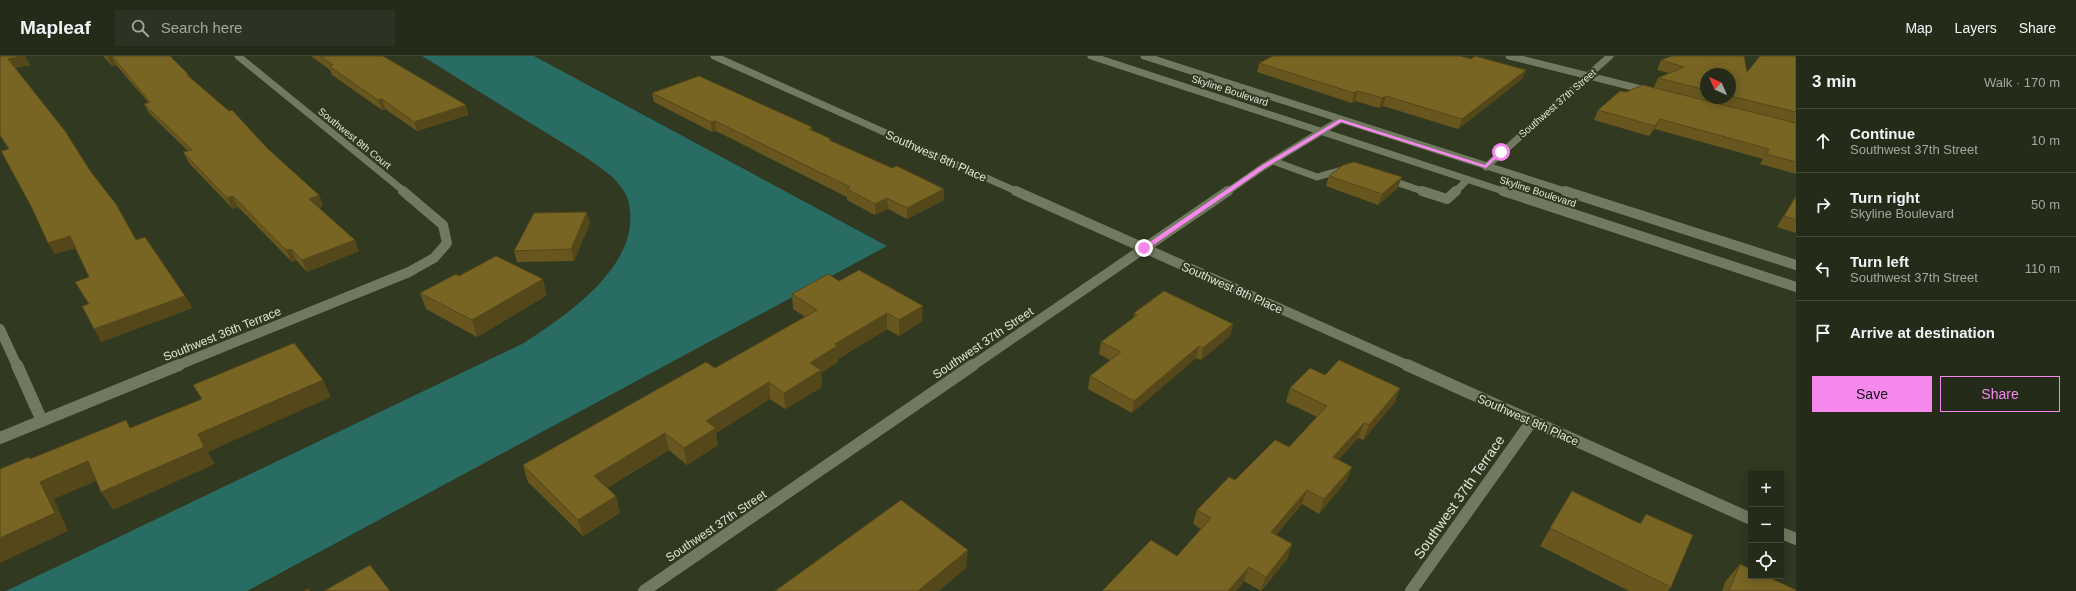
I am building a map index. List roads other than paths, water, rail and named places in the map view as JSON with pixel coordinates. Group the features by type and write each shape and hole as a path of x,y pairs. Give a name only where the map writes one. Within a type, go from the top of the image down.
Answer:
{"street":[{"name":"Southwest 8th Court","path":"238,56 444,225 447,243"},
{"name":"Southwest 8th Place","path":"714,56 1748,518"},
{"name":"Skyline Boulevard","path":"1091,56 1796,288"},
{"name":"Skyline Boulevard","path":"1144,56 1796,265"},
{"path":"1509,56 1657,94"},
{"name":"Southwest 37th Street","path":"1486,166 1610,56"},
{"name":"Southwest 37th Street","path":"644,591 1144,248 1273,161 1340,120"},
{"path":"1273,161 1317,177 1338,170 1351,168 1356,169"},
{"path":"1381,177 1447,199 1468,180"},
{"name":"Southwest 36th Terrace","path":"0,438 409,272 434,258 447,243"},
{"path":"0,329 42,421"},
{"name":"Southwest 37th Terrace","path":"1411,591 1532,421"},
{"path":"1784,534 1796,539"}],"water":[{"path":"422,56 534,56 887,246 247,591 6,591 524,343 581,302 599,284 614,265 625,245 630,223 627,197 616,181 603,169 577,151"}]}
